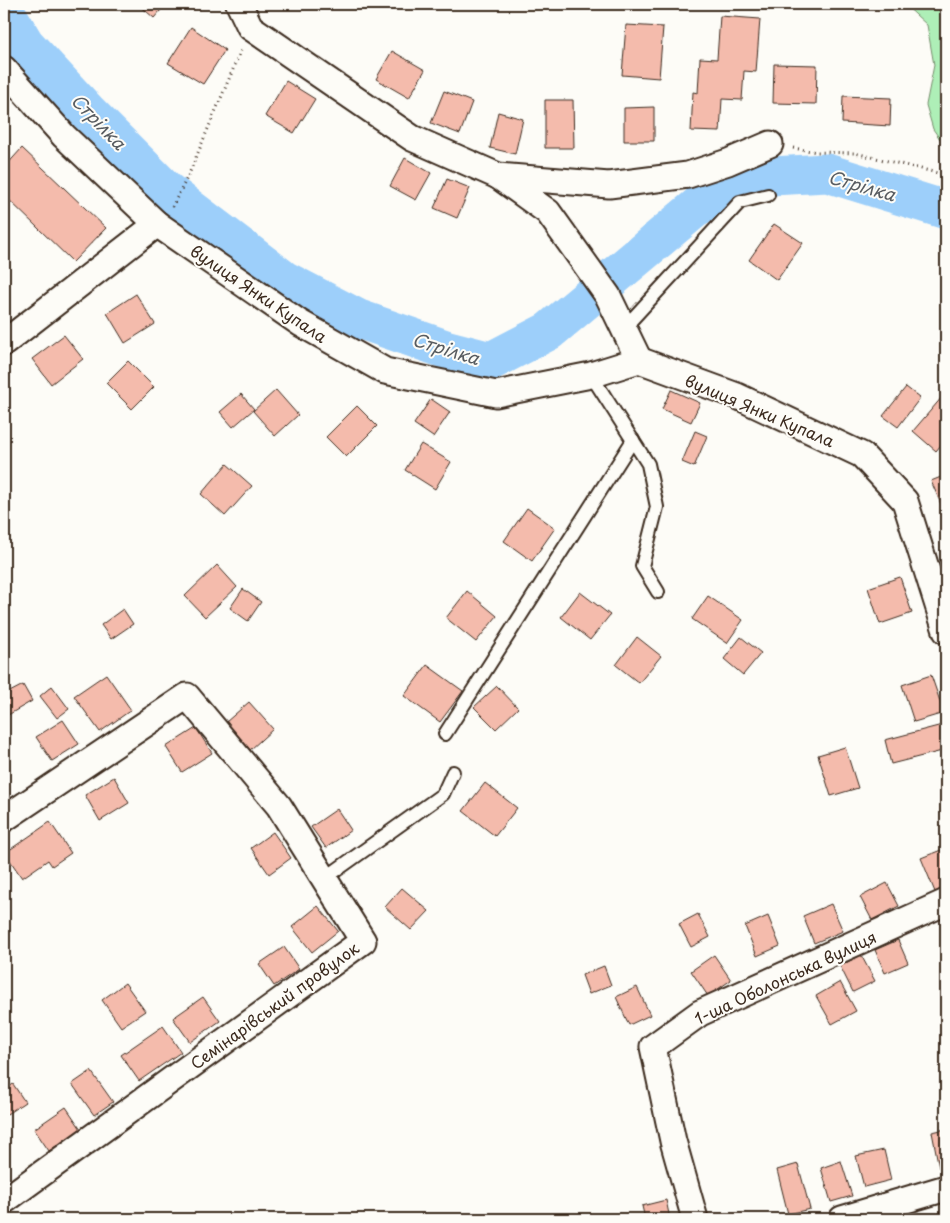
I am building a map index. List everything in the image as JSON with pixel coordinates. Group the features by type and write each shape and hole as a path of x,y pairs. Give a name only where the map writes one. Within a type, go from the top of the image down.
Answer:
{"street":[{"path":"239,4 250,27 412,138 498,176 548,212 608,296 639,360"},
{"name":"вулиця Янки Купала","path":"4,70 64,136 164,217 300,323 385,371 496,394 591,375 639,360 737,396 862,455 905,501 946,631"},
{"path":"498,176 619,184 688,175 728,162 770,144"},
{"path":"4,342 164,217"},
{"name":"Семінарівський провулок","path":"4,819 187,696 279,806 363,941 4,1201"},
{"name":"1-ша Оболонська вулиця","path":"695,1219 673,1141 653,1047 700,1013 946,902"},
{"path":"842,1219 946,1188"}],"lane":[{"path":"624,328 740,202 768,194"},
{"path":"591,375 648,464 657,507 642,566 658,592"},
{"path":"444,734 633,440"},
{"path":"324,878 443,794 452,772"}],"path":[{"path":"164,217 189,174 250,27"},
{"path":"770,144 817,152 855,153 946,175"}],"green space":[{"path":"904,4 946,4 946,138 940,139 933,129 926,105 934,65 927,25"}],"building":[{"path":"138,4 166,4 154,18"},
{"path":"720,16 760,19 756,72 744,71 742,100 722,99 720,132 691,131 693,92 698,93 700,58 717,59"},
{"path":"626,25 663,27 659,78 622,75"},
{"path":"191,27 225,50 203,84 168,63"},
{"path":"392,51 425,70 409,98 376,79"},
{"path":"774,64 817,65 816,104 773,103"},
{"path":"286,81 315,99 294,133 265,116"},
{"path":"444,91 472,102 460,134 431,123"},
{"path":"843,96 891,98 890,126 842,123"},
{"path":"545,100 573,100 574,148 545,148"},
{"path":"654,107 654,141 624,141 624,108"},
{"path":"498,112 523,119 515,154 490,148"},
{"path":"22,148 106,228 73,262 4,195 4,168"},
{"path":"405,158 431,173 416,200 390,186"},
{"path":"447,179 470,188 457,218 434,208"},
{"path":"774,224 803,243 777,280 749,260"},
{"path":"136,294 155,324 125,343 107,313"},
{"path":"64,335 83,359 51,384 32,359"},
{"path":"128,361 154,387 132,409 106,383"},
{"path":"906,387 920,398 898,427 883,416"},
{"path":"276,390 298,415 275,436 253,411"},
{"path":"671,390 700,403 691,422 662,409"},
{"path":"241,394 254,409 233,427 220,412"},
{"path":"943,396 946,399 946,439 936,451 913,431"},
{"path":"431,399 450,412 433,437 414,424"},
{"path":"357,406 377,426 346,457 326,437"},
{"path":"695,431 707,436 694,467 682,462"},
{"path":"421,444 451,462 435,489 405,470"},
{"path":"227,464 252,486 225,516 201,494"},
{"path":"946,475 946,510 944,511 931,481"},
{"path":"527,508 555,528 532,561 504,541"},
{"path":"217,565 237,587 205,617 185,596"},
{"path":"900,577 912,613 880,624 868,588"},
{"path":"243,589 261,602 248,621 230,608"},
{"path":"467,591 497,616 476,642 446,618"},
{"path":"580,592 610,615 590,640 561,617"},
{"path":"708,596 743,620 727,643 692,619"},
{"path":"123,609 133,624 111,639 101,625"},
{"path":"637,637 661,656 639,683 616,665"},
{"path":"741,637 761,653 743,675 724,659"},
{"path":"427,665 463,691 440,722 404,696"},
{"path":"106,674 131,710 100,732 74,696"},
{"path":"931,675 944,713 914,722 902,685"},
{"path":"23,685 32,701 8,715 4,706 4,695"},
{"path":"52,686 69,709 57,718 40,696"},
{"path":"497,686 518,708 496,729 474,707"},
{"path":"249,702 273,729 250,750 226,722"},
{"path":"63,720 79,744 52,761 36,737"},
{"path":"946,724 946,750 891,764 885,740"},
{"path":"196,728 212,753 182,772 166,747"},
{"path":"845,747 858,788 831,796 818,755"},
{"path":"114,777 129,803 100,821 85,795"},
{"path":"485,783 517,808 495,836 463,811"},
{"path":"337,809 351,830 326,848 311,827"},
{"path":"50,822 71,853 52,866 48,860 22,878 5,853"},
{"path":"273,832 291,858 269,874 251,848"},
{"path":"946,848 946,887 935,892 921,858"},
{"path":"887,883 899,906 872,920 860,897"},
{"path":"402,888 429,911 411,930 385,907"},
{"path":"831,904 843,931 814,943 803,916"},
{"path":"318,906 338,931 312,952 292,927"},
{"path":"698,914 710,937 691,947 679,924"},
{"path":"768,916 780,946 757,956 745,926"},
{"path":"898,940 908,963 885,973 875,950"},
{"path":"284,947 299,969 274,986 259,964"},
{"path":"714,955 731,980 708,996 691,971"},
{"path":"861,955 875,981 853,992 840,966"},
{"path":"604,966 611,985 589,994 582,975"},
{"path":"840,982 856,1011 832,1024 816,996"},
{"path":"125,983 145,1011 121,1027 102,1000"},
{"path":"637,987 650,1015 629,1025 616,997"},
{"path":"203,997 220,1021 190,1042 173,1018"},
{"path":"163,1026 181,1052 139,1081 121,1055"},
{"path":"91,1071 113,1102 94,1115 72,1084"},
{"path":"13,1084 25,1102 4,1116 4,1091"},
{"path":"66,1107 81,1129 49,1151 34,1129"},
{"path":"946,1129 946,1167 939,1168 932,1132"},
{"path":"884,1150 891,1180 864,1187 856,1156"},
{"path":"841,1161 852,1196 831,1202 821,1168"},
{"path":"798,1164 810,1209 788,1214 777,1170"},
{"path":"666,1200 670,1219 645,1219 642,1206"}],"waterway":[{"name":"Стрілка","path":"4,9 25,44 87,111 167,191 284,280 359,319 445,349 491,361 549,331 710,196 772,176 827,173 946,210"}]}
